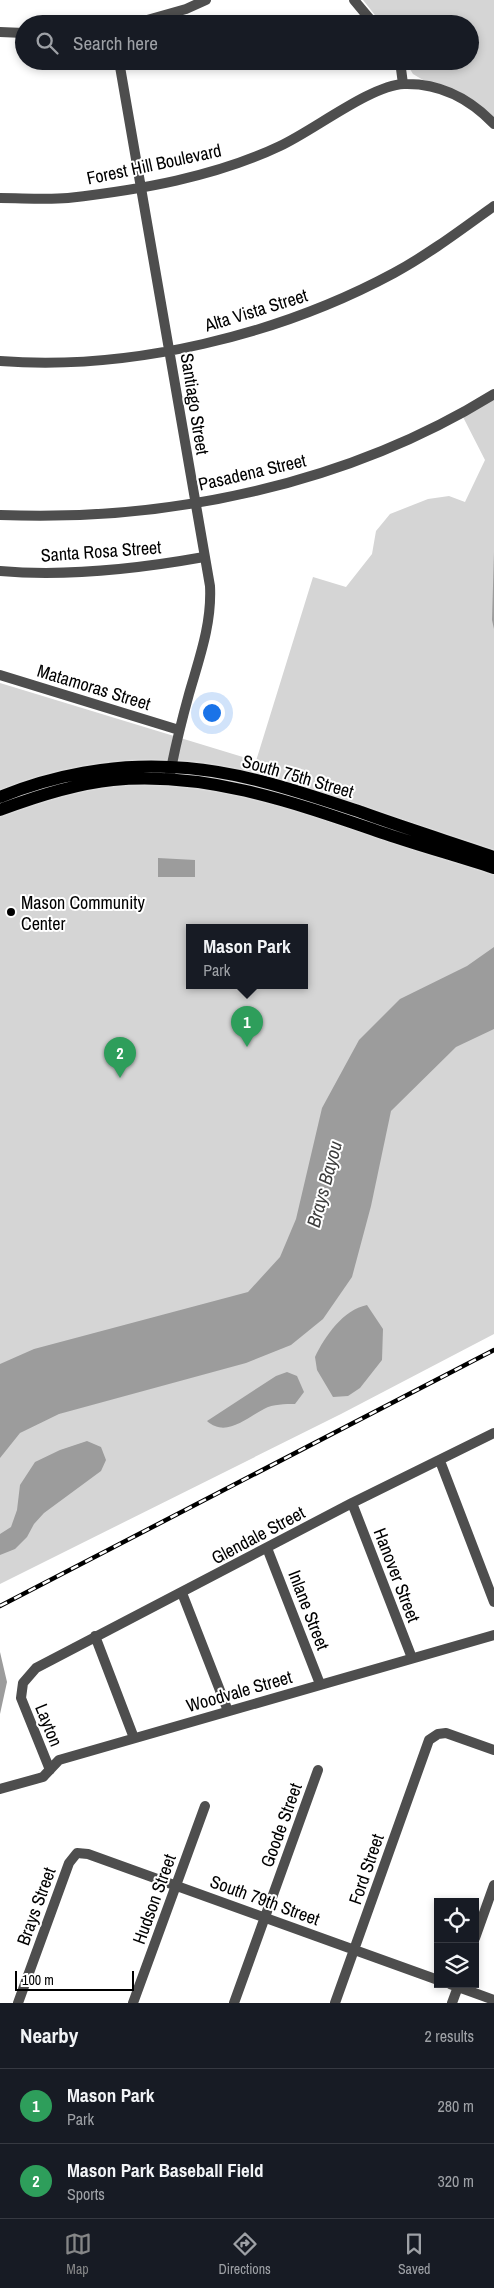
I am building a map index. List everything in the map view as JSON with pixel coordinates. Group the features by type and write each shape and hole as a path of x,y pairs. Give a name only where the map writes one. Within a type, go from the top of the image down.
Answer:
{"main road":[{"name":"South 75th Street","path":"0,796 27,786 111,769 172,767 256,779 341,805 494,857"},
{"name":"South 75th Street","path":"0,810 62,789 112,780 169,780 253,791 311,807 386,834 494,868"},
{"path":"27,786 31,798"}],"street":[{"path":"165,15 186,9 206,0"},
{"path":"354,0 366,15"},
{"path":"0,32 15,33"},
{"name":"Santiago Street","path":"120,70 210,586 210,613 179,730 169,780"},
{"path":"402,70 404,84"},
{"name":"Forest Hill Boulevard","path":"0,198 66,198 140,187 200,175 245,161 310,131 372,93 404,84 422,85 451,92 478,107 494,124"},
{"name":"Alta Vista Street","path":"0,361 84,361 170,350 221,341 276,324 332,303 394,273 494,206"},
{"name":"Pasadena Street","path":"0,515 79,516 195,502 292,482 363,458 413,436 494,394"},
{"name":"Santa Rosa Street","path":"0,571 85,571 166,564 204,557"},
{"name":"Matamoras Street","path":"0,675 179,730"},
{"name":"Glendale Street","path":"38,1667 352,1503 494,1434"},
{"path":"440,1461 494,1602"},
{"name":"Hanover Street","path":"352,1503 412,1658"},
{"name":"Inlane Street","path":"267,1548 320,1684"},
{"path":"182,1593 228,1711"},
{"name":"Woodvale Street","path":"0,1789 43,1776 59,1760 494,1634"},
{"path":"95,1636 134,1738"},
{"name":"Layton","path":"38,1667 23,1683 22,1698 50,1770"},
{"name":"Ford Street","path":"335,2003 427,1745 438,1734 446,1733 494,1750"},
{"name":"Goode Street","path":"234,2003 318,1770"},
{"name":"Hudson Street","path":"133,2003 205,1806"},
{"name":"Brays Street","path":"18,2003 69,1863 77,1853 80,1854"},
{"name":"South 79th Street","path":"80,1854 88,1854 434,1979"},
{"path":"479,1927 494,1885"},
{"path":"452,2003 455,1988"},
{"path":"464,1988 494,2000"}],"shaded area":[{"path":"363,0 494,0 494,120 439,84 423,80 413,74 411,70 479,70 479,15 375,15"},
{"path":"494,398 494,1334 341,1414 0,1584 0,683 256,761 313,577 346,587 372,554 376,531 390,514 428,499 449,496 465,502 485,460 462,415"}],"water":[{"path":"494,552 494,629 492,620"},
{"path":"158,858 195,860 195,877 158,877"},
{"name":"Brays Bayou","path":"494,947 494,1029 456,1047 391,1111 371,1206 352,1277 323,1319 291,1345 246,1363 59,1414 20,1433 0,1458 0,1364 34,1349 248,1292 280,1257 296,1219 322,1108 359,1040 400,999 467,966"},
{"path":"367,1305 383,1329 382,1360 360,1388 348,1396 333,1397 317,1370 315,1357 324,1341 343,1318 350,1312"},
{"path":"287,1372 297,1376 304,1392 295,1404 268,1407 229,1427 221,1428 207,1421 276,1376"},
{"path":"87,1441 101,1447 106,1460 101,1471 44,1513 34,1524 27,1537 15,1549 0,1555 0,1534 11,1527 17,1510 20,1485 35,1462 60,1450"},
{"path":"0,1652 7,1682 0,1714"}],"railway":[{"path":"0,1606 494,1350"}],"place":[{"name":"Mason Community Center","path":"11,912"},
{"name":"Mason Park","path":"247,1047"},
{"name":"Mason Park Baseball Field","path":"120,1078"}]}
